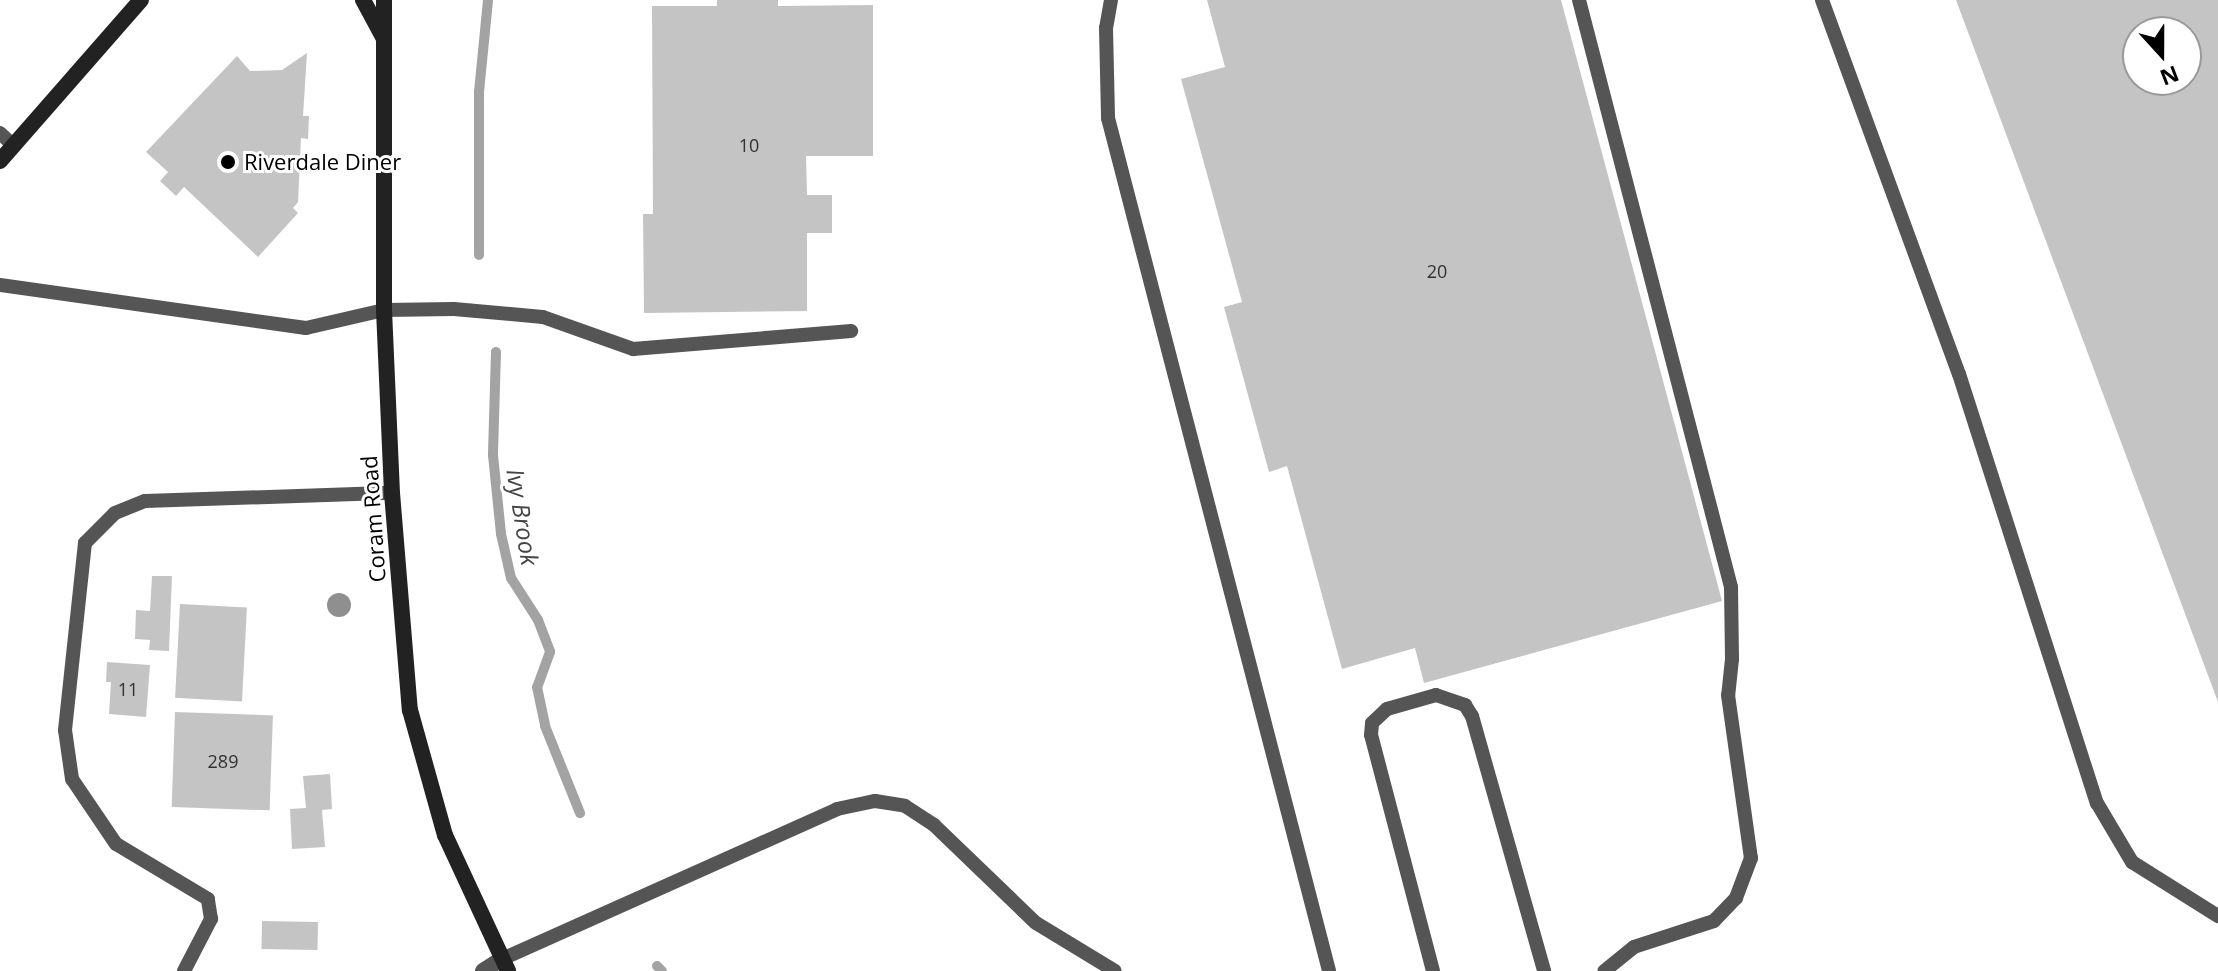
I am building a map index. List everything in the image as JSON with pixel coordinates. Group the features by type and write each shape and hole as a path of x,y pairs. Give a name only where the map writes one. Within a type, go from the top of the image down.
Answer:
{"main road":[{"path":"0,161 141,0"},
{"name":"Coram Road","path":"363,0 384,38"},
{"name":"Coram Road","path":"384,0 384,310 392,493 410,710 445,835 504,966"}],"street":[{"path":"483,971 504,966"}],"lane":[{"path":"1111,0 1106,28 1108,118 1329,971"},
{"path":"1579,0 1731,587 1732,659 1728,695 1751,858 1736,898 1714,921 1634,947 1604,971"},
{"path":"1822,0 1959,374 2097,803 2132,862 2218,916"},
{"path":"0,133 13,145"},
{"path":"0,285 306,328 384,310 454,309 543,317 633,349 851,331"},
{"path":"184,971 211,919 208,899 116,844 72,779 65,730 85,543 115,513 145,501 392,493"},
{"path":"1433,971 1371,735 1372,723 1387,709 1436,695 1465,705 1472,716 1544,971"},
{"path":"504,966 598,916 800,825 837,809 875,801 905,806 934,825 1036,923 1115,971"}],"building":[{"path":"717,0 778,0 778,6 873,5 873,156 806,156 807,195 832,195 832,233 807,233 807,311 644,313 643,214 653,214 652,6 717,6"},
{"path":"1207,0 1561,0 1722,601 1424,683 1415,648 1342,669 1287,466 1269,472 1224,307 1242,302 1181,79 1225,67"},
{"path":"1956,0 2218,0 2218,702"},
{"name":"Riverdale Diner","path":"307,53 303,116 309,116 308,139 301,138 298,202 293,208 298,213 258,257 184,187 176,196 160,181 168,172 146,152 237,56 250,71 282,70"},
{"path":"152,576 172,576 169,651 149,650 150,640 135,639 136,610 150,611"},
{"path":"180,604 247,608 242,701 175,698"},
{"path":"107,662 150,665 146,717 109,714 111,682 106,682"},
{"path":"175,712 273,715 270,810 172,807"},
{"path":"330,774 332,809 322,810 325,847 292,849 290,809 306,808 303,776"},
{"path":"262,921 318,922 318,950 262,949"}],"waterway":[{"name":"Ivy Brook","path":"479,255 479,92 488,0"},
{"name":"Ivy Brook","path":"496,352 493,455 501,534 511,578 538,620 550,652 537,687 545,726 580,813"},
{"name":"Ivy Brook","path":"657,966 662,971"}],"place":[{"name":"Riverdale Diner","path":"228,162"}]}
